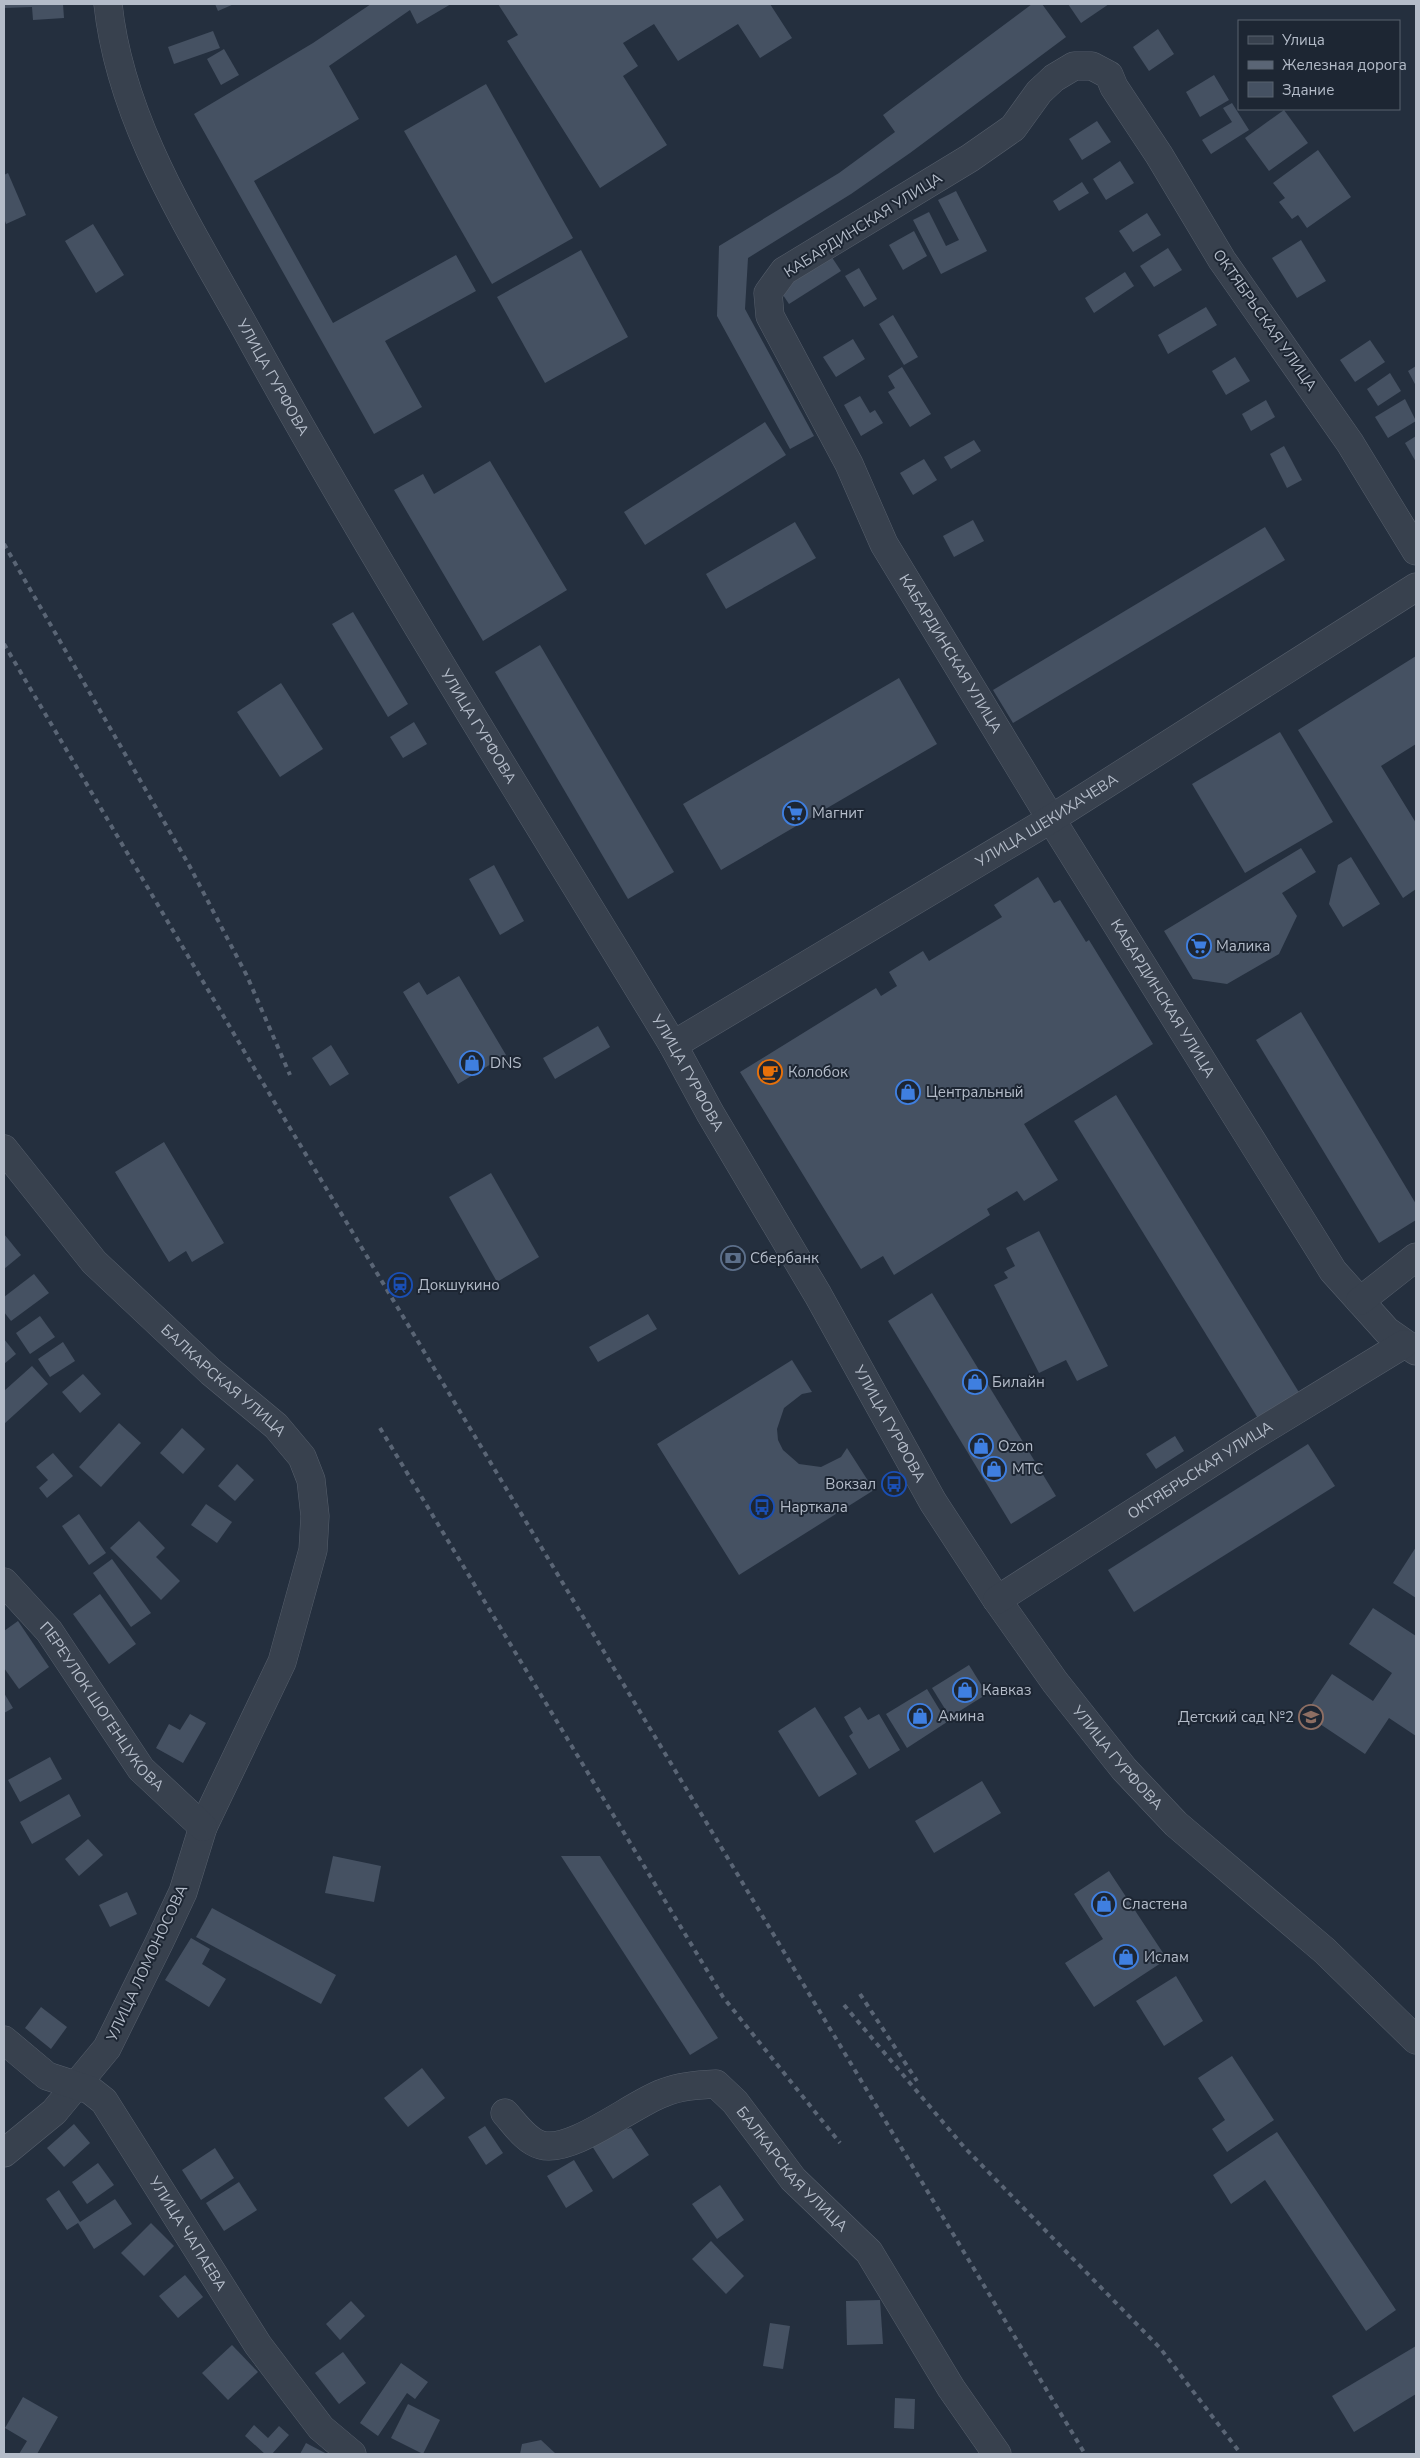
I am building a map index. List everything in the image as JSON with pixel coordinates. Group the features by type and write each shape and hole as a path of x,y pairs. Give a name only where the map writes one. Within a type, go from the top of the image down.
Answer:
{"street":[{"name":"УЛИЦА ГУРФОВА","path":"108,4 114,44 123,78 146,142 174,198 312,448 673,1045 710,1113 818,1295 933,1502 997,1600 1055,1682 1124,1769 1176,1824 1325,1951 1416,2040"},
{"name":"КАБАРДИНСКАЯ УЛИЦА","path":"1114,87 1109,74 1092,66 1074,66 1054,78 1039,92 1013,128 970,158 784,271 768,293 770,316 849,464 884,544 1051,819 1333,1271 1387,1330 1410,1347"},
{"name":"ОКТЯБРЬСКАЯ УЛИЦА","path":"1114,87 1159,155 1222,260 1350,443 1416,551"},
{"name":"УЛИЦА ШЕКИХАЧЕВА","path":"673,1045 1051,819 1416,588"},
{"name":"БАЛКАРСКАЯ УЛИЦА","path":"4,1149 94,1262 211,1372 276,1426 302,1457 311,1480 315,1516 314,1550 282,1662"},
{"path":"1360,1301 1416,1257"},
{"name":"ОКТЯБРЬСКАЯ УЛИЦА","path":"997,1600 1250,1438 1410,1347"},
{"name":"ПЕРЕУЛОК ШОГЕНЦУКОВА","path":"4,1582 50,1631 141,1769 203,1827"},
{"name":"УЛИЦА ЛОМОНОСОВА","path":"4,2153 54,2112 107,2048 183,1892 203,1827 282,1662"},
{"name":"УЛИЦА ЧАПАЕВА","path":"4,2040 47,2076 90,2090 104,2101 258,2345 316,2422 352,2454"},
{"name":"БАЛКАРСКАЯ УЛИЦА","path":"505,2113 529,2139 542,2146 554,2146 582,2138 623,2113 663,2093 695,2085 716,2084 734,2102 792,2179 869,2252 951,2388 997,2454"}],"building":[{"path":"4,4 63,4 64,18 33,20 32,7 4,8"},
{"path":"215,4 234,4 218,11"},
{"path":"371,4 451,4 417,24 410,10 329,66 359,119 254,181 333,323 456,255 476,291 385,341 422,407 374,434 194,114 313,43"},
{"path":"498,4 770,4 792,38 760,58 738,24 678,61 654,24 623,43 638,66 623,76 667,145 600,188 507,41 518,35"},
{"path":"1032,4 1042,4 1066,37 910,153 851,194 748,258 745,309 814,436 790,449 717,316 719,246 839,173 895,132 883,115"},
{"path":"1068,4 1109,4 1081,23"},
{"path":"1158,29 1174,54 1149,71 1133,47"},
{"path":"213,31 220,48 174,64 168,47"},
{"path":"224,49 239,75 221,85 207,59"},
{"path":"1214,75 1229,100 1200,117 1186,92"},
{"path":"486,84 573,238 492,284 404,131"},
{"path":"1232,103 1249,130 1211,154 1202,140 1232,122 1223,108"},
{"path":"1284,110 1308,143 1269,171 1245,138"},
{"path":"1097,121 1111,142 1082,160 1069,139"},
{"path":"1318,150 1351,197 1307,228 1298,215 1292,219 1279,202 1285,198 1273,183"},
{"path":"1120,161 1134,183 1106,200 1093,179"},
{"path":"8,173 26,215 6,224 4,218 4,175"},
{"path":"1082,182 1089,193 1059,211 1053,201"},
{"path":"956,191 987,251 941,274 913,220 929,212 946,246 959,240 938,200"},
{"path":"1147,213 1161,235 1133,252 1119,231"},
{"path":"93,224 124,275 96,293 65,241"},
{"path":"914,231 927,256 903,270 889,245"},
{"path":"1301,240 1326,281 1297,298 1272,258"},
{"path":"1168,248 1182,270 1154,287 1140,266"},
{"path":"581,250 628,337 545,383 497,297"},
{"path":"831,256 841,271 789,304 779,289"},
{"path":"859,268 877,299 864,307 845,276"},
{"path":"1125,272 1134,286 1094,313 1085,298"},
{"path":"1206,307 1217,325 1168,354 1158,335"},
{"path":"893,315 918,357 904,365 879,324"},
{"path":"853,339 865,359 836,377 823,357"},
{"path":"1370,340 1385,362 1355,382 1340,360"},
{"path":"1235,357 1250,381 1226,395 1212,371"},
{"path":"1416,366 1416,386 1408,371"},
{"path":"902,367 931,414 910,427 888,392 895,388 888,376"},
{"path":"1390,373 1401,391 1378,406 1367,389"},
{"path":"860,396 870,413 875,410 883,423 861,436 844,405"},
{"path":"1405,399 1416,421 1388,438 1375,417"},
{"path":"1266,400 1275,417 1251,431 1242,414"},
{"path":"765,422 786,455 645,545 624,512"},
{"path":"1416,436 1416,462 1405,443"},
{"path":"974,440 981,451 951,469 944,457"},
{"path":"1284,446 1302,480 1287,488 1270,454"},
{"path":"924,459 937,480 913,495 900,473"},
{"path":"490,461 567,590 483,641 394,490 423,474 434,494"},
{"path":"973,520 984,541 954,557 943,536"},
{"path":"795,522 816,558 726,609 706,574"},
{"path":"1265,527 1285,560 1013,723 993,690"},
{"path":"353,612 408,704 388,717 332,624"},
{"path":"540,645 674,872 628,899 495,672"},
{"path":"1416,656 1416,744 1381,766 1416,823 1416,889 1403,898 1298,730"},
{"path":"899,678 937,744 721,870 683,804"},
{"path":"281,683 323,749 280,777 237,712"},
{"path":"414,722 427,744 403,758 390,737"},
{"path":"1280,732 1333,822 1245,873 1192,784"},
{"path":"1301,848 1316,872 1282,893 1297,916 1279,954 1227,984 1193,979 1164,931"},
{"path":"1351,857 1380,904 1343,927 1329,904 1338,865"},
{"path":"494,865 524,921 500,935 469,879"},
{"name":"Центральный","path":"1038,877 1054,903 1060,900 1086,942 1089,940 1153,1044 1024,1124 1058,1180 1024,1201 1017,1191 987,1209 990,1215 894,1275 883,1256 861,1269 740,1072 876,988 881,996 897,986 889,972 923,951 929,961 1002,917 994,905"},
{"path":"459,976 506,1055 458,1084 403,992 419,982 427,995"},
{"path":"1301,1012 1416,1204 1416,1220 1379,1243 1256,1040"},
{"path":"598,1026 610,1047 555,1079 543,1058"},
{"path":"331,1045 349,1074 330,1086 312,1058"},
{"path":"1116,1095 1300,1394 1259,1420 1074,1121"},
{"path":"164,1142 224,1243 192,1262 186,1251 169,1262 115,1172"},
{"name":"Докшукино","path":"491,1173 539,1257 497,1282 449,1197"},
{"path":"1039,1231 1108,1366 1077,1381 1066,1360 1039,1373 994,1285 1008,1278 1004,1272 1015,1266 1006,1248"},
{"path":"4,1234 21,1255 4,1269"},
{"path":"34,1274 49,1293 11,1321 4,1312 4,1297"},
{"path":"932,1293 1056,1496 1011,1524 888,1321"},
{"path":"648,1314 657,1329 598,1362 589,1347"},
{"path":"40,1316 55,1337 30,1354 16,1333"},
{"path":"4,1339 16,1354 4,1364"},
{"path":"63,1342 75,1361 50,1377 38,1359"},
{"path":"792,1360 812,1392 802,1394 784,1408 777,1429 778,1440 783,1450 799,1464 821,1467 841,1457 847,1448 874,1490 739,1575 657,1444"},
{"path":"32,1366 48,1384 4,1424 4,1391"},
{"path":"83,1374 101,1394 80,1413 62,1392"},
{"path":"119,1423 141,1443 101,1487 79,1467"},
{"path":"182,1428 205,1449 183,1474 160,1453"},
{"path":"1175,1436 1184,1451 1156,1469 1146,1454"},
{"path":"1308,1444 1335,1486 1134,1612 1108,1570"},
{"path":"53,1453 73,1476 47,1498 39,1488 48,1480 36,1467"},
{"path":"237,1464 254,1480 235,1501 218,1486"},
{"path":"206,1504 232,1522 217,1543 191,1525"},
{"path":"79,1514 106,1553 89,1565 62,1526"},
{"path":"139,1521 165,1548 156,1557 180,1581 161,1600 110,1548"},
{"path":"1416,1547 1416,1598 1393,1583"},
{"path":"112,1559 151,1613 131,1627 93,1573"},
{"path":"100,1594 136,1644 109,1664 73,1614"},
{"path":"1373,1608 1416,1636 1416,1736 1389,1718 1365,1754 1305,1714 1332,1674 1373,1701 1392,1673 1349,1644"},
{"path":"18,1621 49,1667 19,1689 4,1668 4,1631"},
{"path":"969,1665 987,1694 950,1717 932,1688"},
{"path":"927,1689 947,1722 907,1748 886,1714"},
{"path":"4,1693 13,1708 4,1713"},
{"path":"815,1707 857,1774 819,1797 778,1731"},
{"path":"860,1707 868,1720 879,1714 900,1750 869,1769 849,1736 853,1733 844,1717"},
{"path":"190,1714 206,1723 183,1763 156,1748 169,1724 180,1730"},
{"path":"50,1757 62,1779 20,1802 8,1780"},
{"path":"982,1781 1001,1813 934,1853 915,1821"},
{"path":"69,1794 81,1816 32,1844 20,1822"},
{"path":"88,1839 103,1855 79,1876 65,1859"},
{"path":"333,1856 381,1866 374,1902 325,1893"},
{"path":"561,1856 600,1856 718,2038 690,2055"},
{"path":"1109,1871 1167,1959 1094,2007 1065,1963 1103,1939 1074,1894"},
{"path":"127,1892 137,1914 110,1927 99,1905"},
{"path":"212,1908 336,1975 321,2004 196,1937"},
{"path":"191,1938 210,1949 202,1964 226,1979 209,2007 165,1980"},
{"path":"1176,1976 1203,2021 1164,2046 1136,2001"},
{"path":"41,2007 67,2027 51,2049 25,2028"},
{"path":"1232,2056 1274,2120 1227,2152 1212,2129 1225,2120 1198,2078"},
{"path":"422,2068 445,2098 408,2127 384,2098"},
{"path":"74,2124 90,2143 64,2167 47,2148"},
{"path":"485,2126 503,2153 486,2165 468,2137"},
{"path":"631,2128 649,2155 613,2179 592,2146 616,2131"},
{"path":"1277,2132 1396,2310 1366,2331 1265,2180 1231,2204 1213,2175"},
{"path":"215,2148 234,2178 201,2200 182,2170"},
{"path":"574,2160 593,2191 566,2208 547,2176"},
{"path":"98,2163 114,2185 87,2204 72,2182"},
{"path":"239,2182 257,2210 224,2231 206,2203"},
{"path":"720,2185 744,2220 717,2239 692,2204"},
{"path":"59,2190 80,2222 115,2199 132,2224 94,2249 78,2223 67,2230 46,2199"},
{"path":"151,2223 174,2246 144,2276 121,2253"},
{"path":"711,2241 744,2276 726,2294 692,2259"},
{"path":"185,2275 203,2297 178,2318 159,2296"},
{"path":"880,2300 883,2344 847,2345 846,2301"},
{"path":"351,2301 365,2316 340,2340 326,2324"},
{"path":"770,2323 790,2326 783,2369 763,2366"},
{"path":"232,2345 258,2372 228,2400 202,2373"},
{"path":"1416,2346 1416,2394 1354,2432 1332,2396"},
{"path":"343,2352 366,2383 339,2404 315,2373"},
{"path":"401,2363 428,2382 415,2399 407,2393 378,2436 360,2423"},
{"path":"23,2397 58,2417 37,2454 19,2454 27,2441 5,2428"},
{"path":"895,2398 915,2399 914,2429 894,2428"},
{"path":"408,2404 440,2420 423,2454 391,2438"},
{"path":"254,2425 268,2438 279,2426 289,2435 272,2454 265,2454 245,2436"},
{"path":"541,2440 556,2454 520,2454 522,2444"},
{"path":"306,2443 327,2454 300,2454"}],"railway":[{"path":"4,544 189,865 247,976 290,1075"},
{"path":"4,644 257,1073 1085,2454"},
{"path":"380,1428 723,1997 840,2143"},
{"path":"860,1994 917,2081"},
{"path":"844,2005 964,2147 1160,2348 1241,2454"}],"place":[{"name":"Магнит","path":"795,813"},
{"name":"Малика","path":"1199,946"},
{"name":"DNS","path":"472,1063"},
{"name":"Колобок","path":"770,1072"},
{"name":"Центральный","path":"908,1092"},
{"name":"Сбербанк","path":"733,1258"},
{"name":"Докшукино","path":"400,1285"},
{"name":"Билайн","path":"975,1382"},
{"name":"Ozon","path":"981,1446"},
{"name":"МТС","path":"994,1469"},
{"name":"Вокзал","path":"894,1484"},
{"name":"Нарткала","path":"762,1507"},
{"name":"Кавказ","path":"965,1690"},
{"name":"Амина","path":"920,1716"},
{"name":"Детский сад №2","path":"1311,1717"},
{"name":"Сластена","path":"1104,1904"},
{"name":"Ислам","path":"1126,1957"}]}
